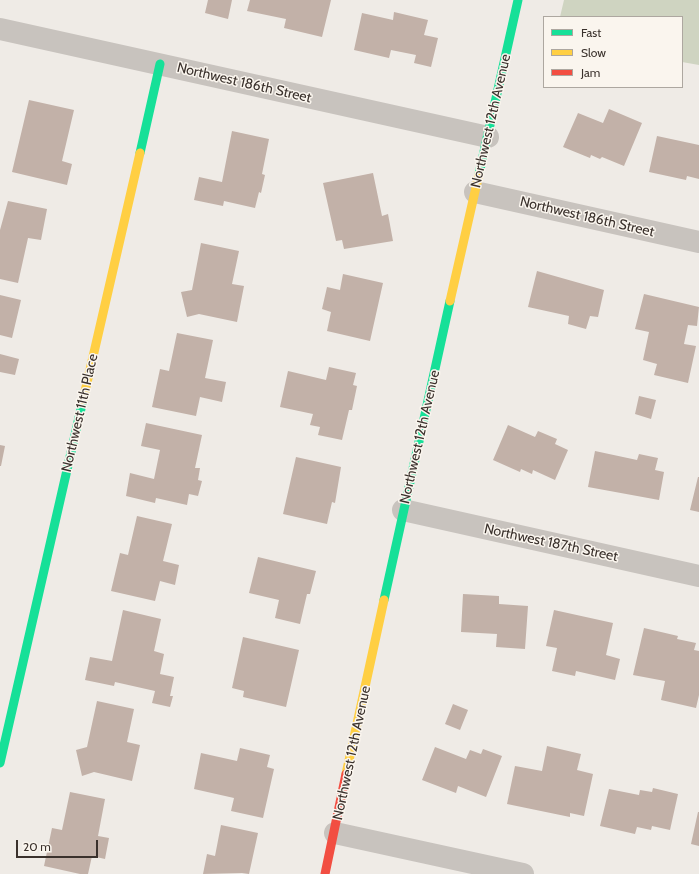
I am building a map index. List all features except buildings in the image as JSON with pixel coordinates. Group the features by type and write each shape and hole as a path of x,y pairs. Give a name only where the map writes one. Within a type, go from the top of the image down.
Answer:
{"street":[{"name":"Northwest 12th Avenue","path":"325,874 403,510 476,192 518,0"},
{"name":"Northwest 186th Street","path":"0,29 488,137"},
{"name":"Northwest 11th Place","path":"0,763 160,64"},
{"name":"Northwest 186th Street","path":"476,192 699,242"},
{"name":"Northwest 187th Street","path":"403,510 699,576"},
{"path":"335,833 523,874"}],"green space":[{"path":"564,0 699,0 699,65 683,62 683,16 560,16"}],"traffic: fast":[{"path":"479,174 518,0"},
{"path":"140,153 160,64"},
{"path":"384,600 450,301"},
{"path":"0,763 83,400"}],"traffic: slow":[{"path":"83,400 140,153"},
{"path":"450,301 479,174"},
{"path":"346,774 384,600"}],"traffic: jam":[{"path":"325,874 346,774"}]}
